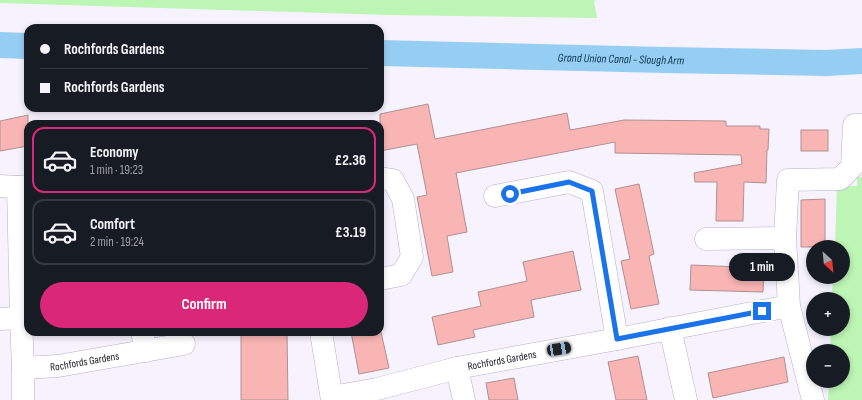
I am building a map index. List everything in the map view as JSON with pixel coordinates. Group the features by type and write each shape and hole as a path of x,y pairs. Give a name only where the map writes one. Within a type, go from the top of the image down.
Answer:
{"street":[{"path":"813,400 789,306 785,238 788,180 840,179 852,167 854,125 862,125"},
{"path":"384,179 392,180 403,198 412,257 401,275 384,278"},
{"path":"495,196 569,182 592,191 617,339"},
{"path":"15,186 10,319 23,368 23,400"},
{"path":"706,239 785,238"},
{"name":"Rochfords Gardens","path":"322,336 332,399 457,368 789,306"},
{"path":"670,328 686,400"},
{"name":"Rochfords Gardens","path":"23,368 58,366 144,342 184,344"},
{"name":"Rochfords Gardens","path":"457,368 464,400"}],"green space":[{"path":"0,0 596,0 594,1 597,18 389,15 0,3"},
{"path":"857,177 862,177 862,400 828,400 829,388 850,388 850,344 830,344 831,336 850,336 850,292 832,292 833,284 850,284 850,240 835,240 837,186 857,186"}],"building":[{"path":"428,104 435,139 567,113 570,130 624,120 726,121 726,126 760,126 760,129 769,129 766,183 744,182 743,221 716,221 717,182 695,182 694,173 742,164 741,155 615,153 615,142 456,173 467,232 447,236 453,272 432,276 417,197 427,195 417,144 384,150 384,120 380,120 380,114"},
{"path":"28,115 28,120 24,120 24,147 0,151 0,121"},
{"path":"801,130 828,130 828,151 801,151"},
{"path":"639,184 654,254 649,256 659,304 631,309 621,261 630,259 615,189"},
{"path":"825,199 825,240 806,240 806,247 801,247 801,200"},
{"path":"573,251 581,290 531,300 534,317 473,330 475,337 438,345 432,317 481,306 478,292 527,281 523,262"},
{"path":"691,265 764,268 763,292 690,290"},
{"path":"241,336 287,336 288,400 241,400"},
{"path":"352,336 382,336 389,368 359,374"},
{"path":"638,356 647,400 616,400 608,362"},
{"path":"784,357 788,382 713,398 708,373"},
{"path":"514,378 518,400 489,400 486,383"}],"waterway":[{"name":"Grand Union Canal - Slough Arm","path":"0,45 24,46"},
{"name":"Grand Union Canal - Slough Arm","path":"384,53 826,63 862,61"}],"route":[{"path":"510,194 569,182 592,191 617,339 762,311"}]}
